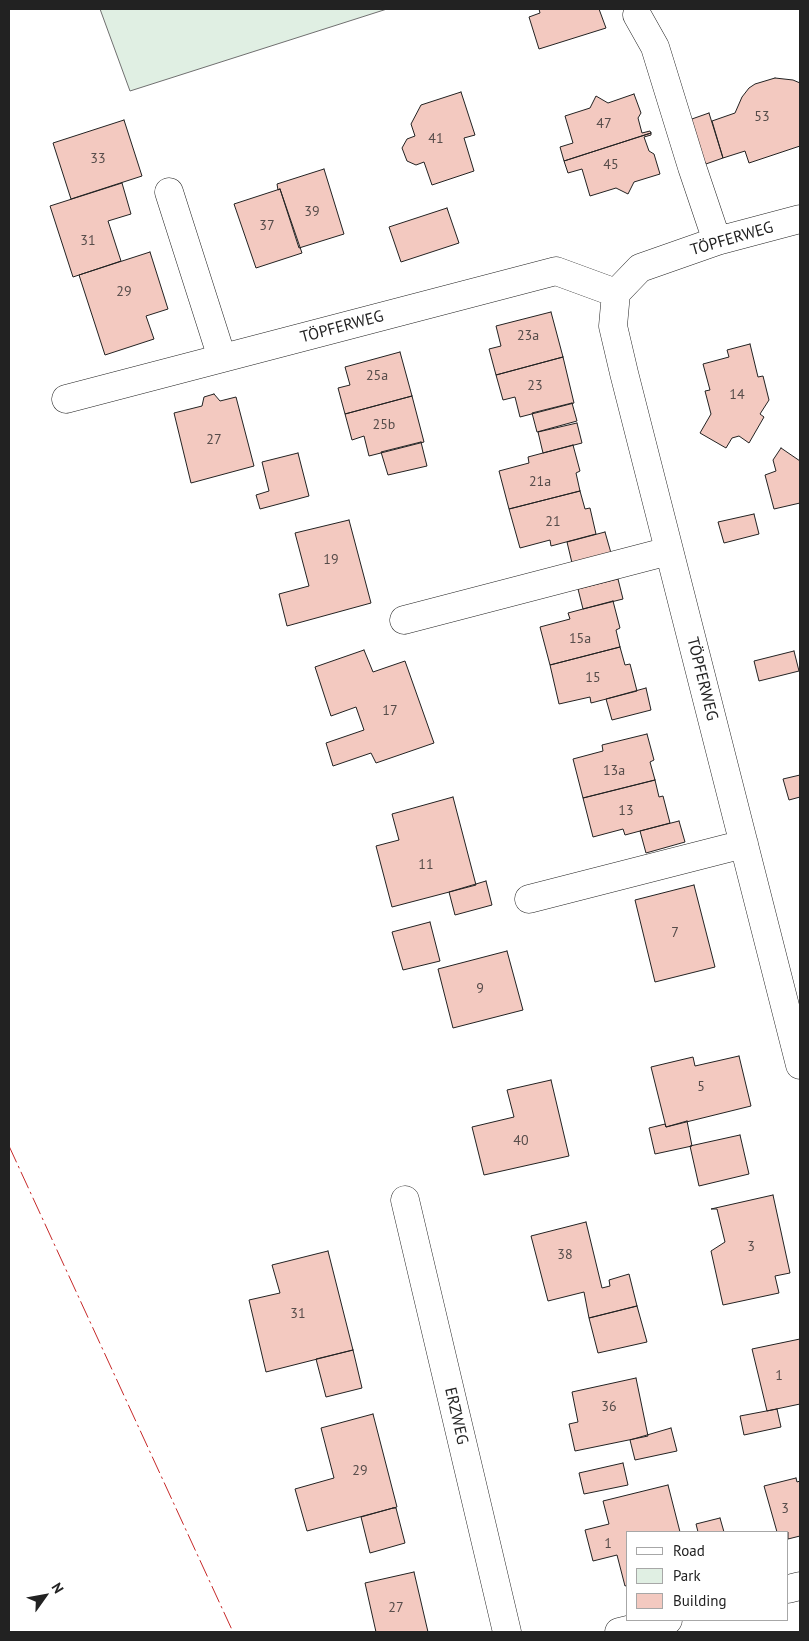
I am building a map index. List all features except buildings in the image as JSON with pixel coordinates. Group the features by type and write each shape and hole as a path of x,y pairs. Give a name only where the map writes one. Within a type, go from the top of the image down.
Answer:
{"street":[{"path":"637,15 655,47 717,241"},
{"path":"169,192 222,358"},
{"name":"TÖPFERWEG","path":"800,220 717,241 640,268 616,292 614,326 669,551 800,1065"},
{"name":"TÖPFERWEG","path":"66,399 556,271 616,292"},
{"path":"404,620 669,551"},
{"path":"528,900 744,844"},
{"name":"ERZWEG","path":"405,1200 507,1632"},
{"path":"619,1632 664,1621"}],"green space":[{"path":"100,9 387,9 130,91"}],"power":[{"path":"9,1146 233,1632"}]}
